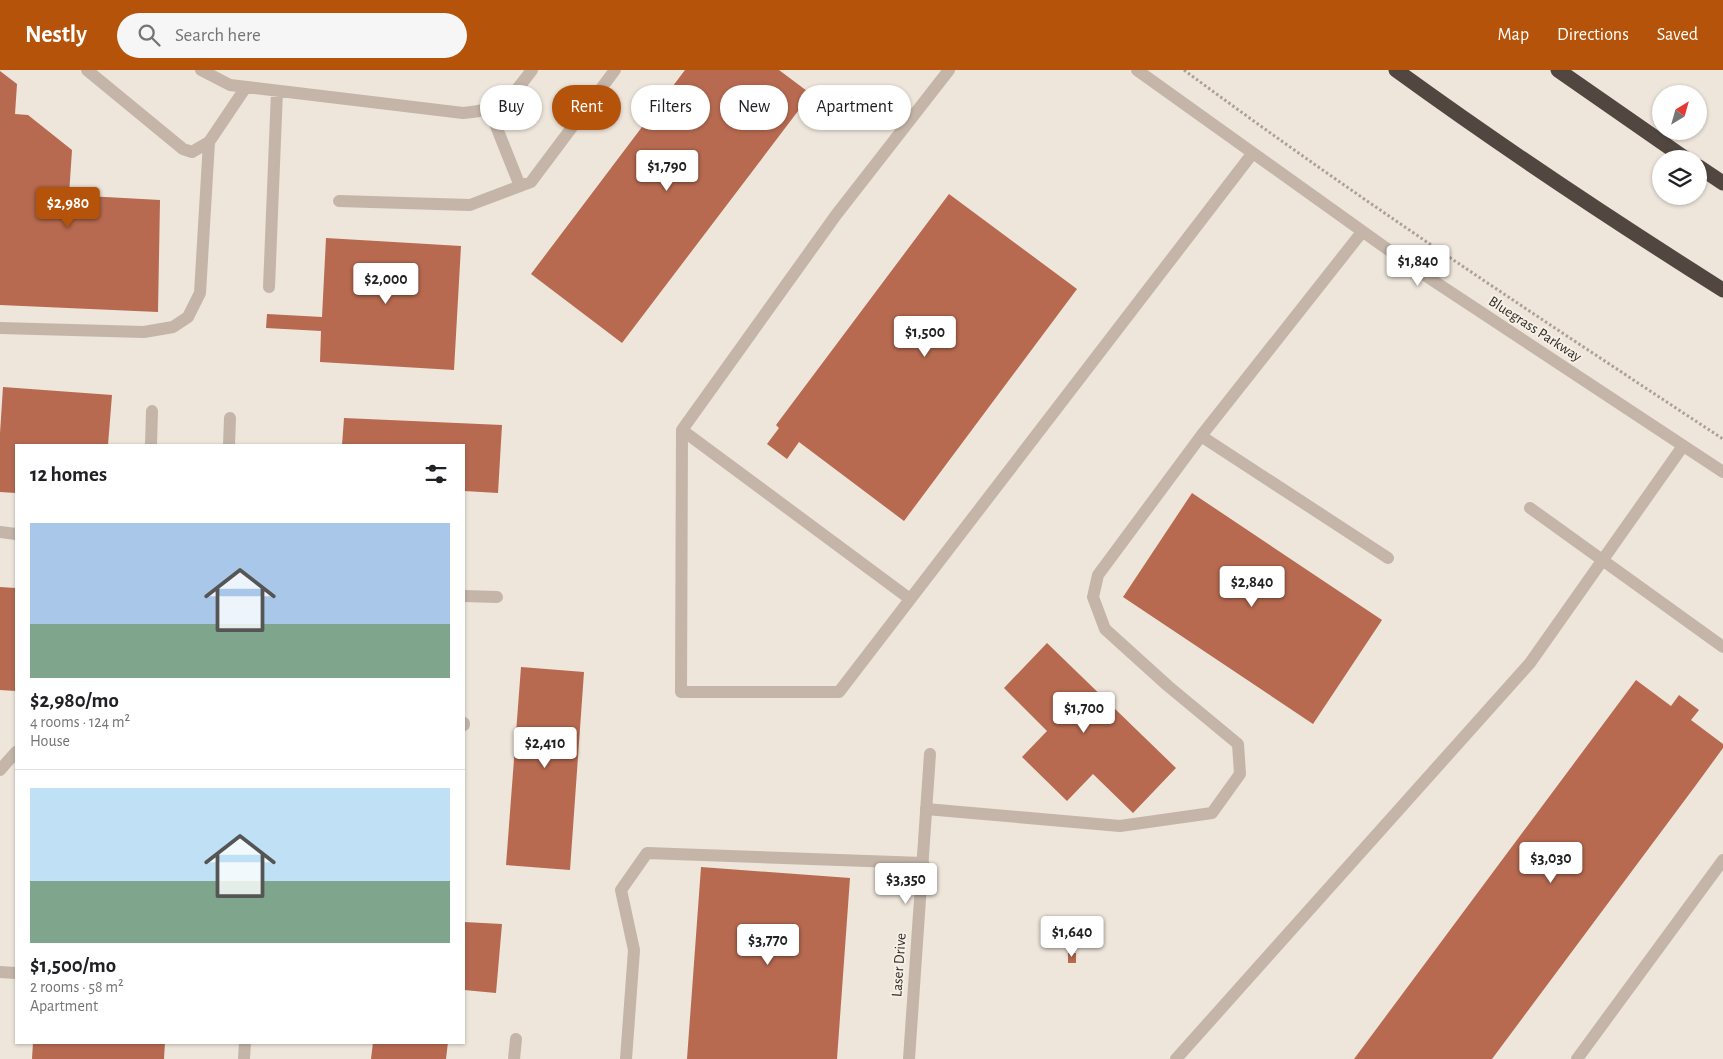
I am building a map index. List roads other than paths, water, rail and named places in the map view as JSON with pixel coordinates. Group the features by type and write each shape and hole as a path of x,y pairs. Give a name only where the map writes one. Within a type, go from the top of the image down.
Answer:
{"highway":[{"path":"1396,70 1455,113 1640,238 1723,290"},
{"path":"1558,70 1673,150"},
{"path":"1707,172 1723,183"}],"street":[{"path":"87,70 183,149 192,152 209,142 246,87"},
{"path":"201,70 230,85 463,113 480,112"},
{"path":"520,85 532,70"},
{"path":"339,201 470,205 531,182 615,70"},
{"path":"950,70 836,215 682,430 681,692 839,692 1252,154"},
{"name":"Bluegrass Parkway","path":"1137,70 1362,232 1723,472"},
{"path":"269,287 277,91"},
{"path":"498,130 520,186"},
{"path":"0,328 144,332 173,326 188,317 200,293 209,142"},
{"path":"926,809 1120,826 1212,813 1240,774 1238,744 1168,686 1105,629 1093,597 1098,575 1201,436 1362,232"},
{"path":"151,444 152,411"},
{"path":"229,444 230,418"},
{"path":"682,430 910,599"},
{"path":"1201,436 1388,558"},
{"path":"1176,1059 1530,663 1684,446"},
{"path":"1530,508 1723,647"},
{"path":"0,532 15,534"},
{"path":"465,596 497,597"},
{"path":"0,770 15,753"},
{"name":"Laser Drive","path":"909,1059 930,754"},
{"path":"626,1059 634,950 621,890 647,853 923,862"},
{"path":"1577,1059 1723,860"},
{"path":"0,972 15,973"},
{"path":"514,1059 516,1039"},
{"path":"244,1059 245,1044"}]}
